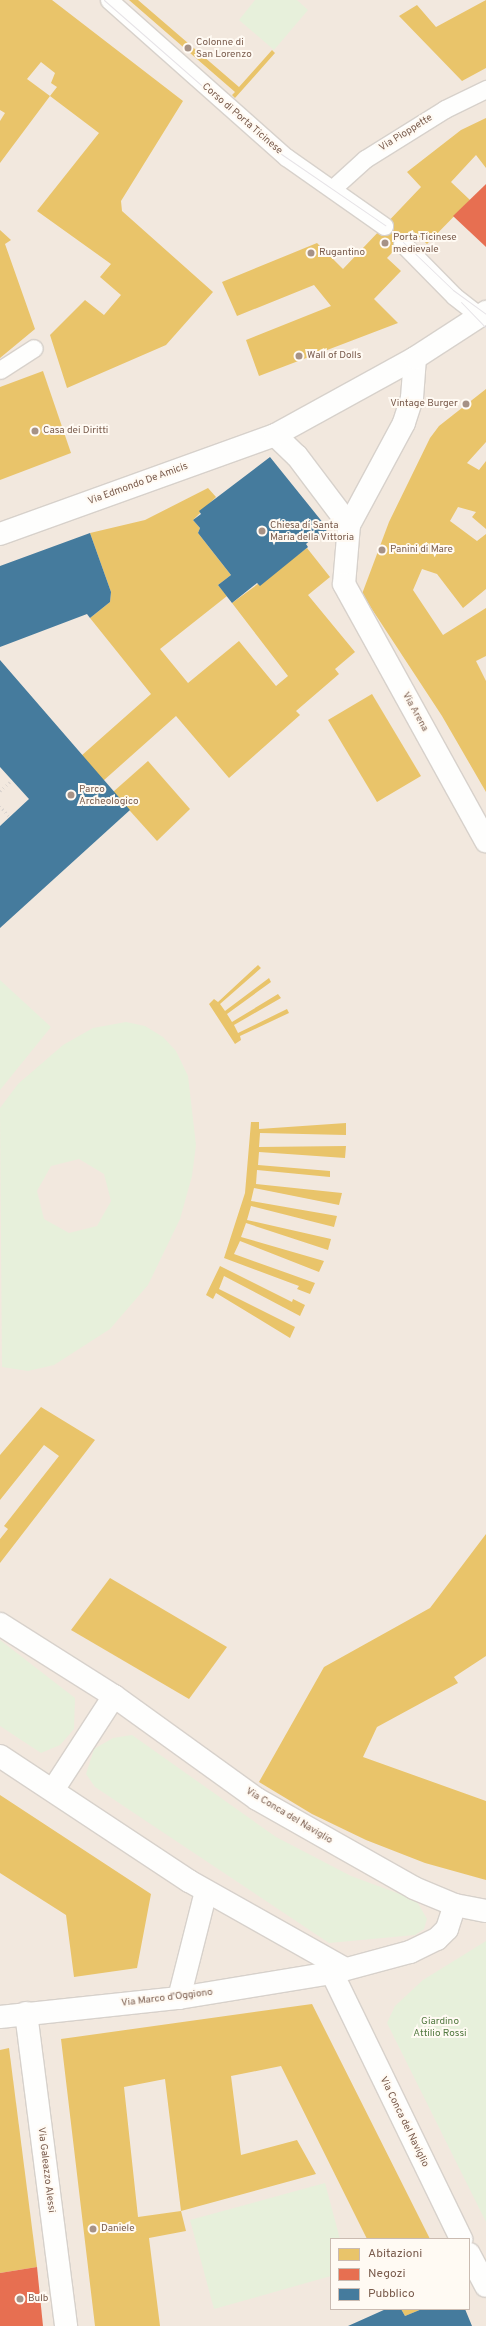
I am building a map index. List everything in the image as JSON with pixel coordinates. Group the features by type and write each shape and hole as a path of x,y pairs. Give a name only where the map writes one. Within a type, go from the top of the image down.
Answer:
{"street":[{"name":"Via Edmondo De Amicis","path":"0,534 275,435 415,358 484,316"},
{"path":"275,435 297,456 349,525 404,423 412,398 415,358"},
{"name":"Via Arena","path":"349,525 344,584 486,841"},
{"name":"Via Conca del Naviglio","path":"0,1624 114,1696 257,1800 414,1888 455,1905 486,1911"},
{"path":"53,1790 114,1696"},
{"path":"0,1756 206,1891 339,1971 410,1952 437,1939 447,1928 455,1905"},
{"path":"179,1998 206,1891"},
{"name":"Via Conca del Naviglio","path":"339,1971 461,2238"},
{"name":"Via Marco d'Oggiono","path":"0,2017 179,1998 339,1971"},
{"name":"Via Galeazzo Alessi","path":"26,2014 66,2326"},
{"path":"470,2256 486,2286"}],"lane":[{"name":"Corso di Porta Ticinese","path":"109,0 258,134 384,226"},
{"name":"Via Pioppette","path":"333,188 365,159 445,109 486,89"},
{"path":"402,243 454,296 484,316"},
{"path":"0,370 34,348"}],"path":[{"path":"0,791 12,780"},
{"path":"0,806 10,817"}],"shaded area":[{"path":"0,0 486,0 486,2326 0,2326"}],"green space":[{"path":"255,0 297,0 308,10 274,50 239,20"},
{"path":"0,980 51,1027 0,1090"},
{"path":"126,1022 145,1026 163,1037 176,1051 188,1076 196,1145 192,1176 180,1219 148,1285 110,1329 54,1365 28,1371 2,1367 0,1108 18,1084 63,1045 93,1028","holes":["79,1159 104,1174 111,1201 97,1226 69,1233 44,1219 37,1191 51,1166"]},
{"path":"0,1640 75,1698 74,1729 60,1745 41,1753 0,1726"},
{"path":"132,1735 276,1837 351,1876 416,1900 427,1919 424,1929 415,1935 329,1943 95,1787 86,1774 94,1749 113,1738"},
{"name":"Giardino Attilio Rossi","path":"486,1941 486,2222 387,2023 395,2006 423,1980"},
{"path":"325,2183 340,2238 330,2238 330,2276 214,2309 190,2220"}],"building: Abitazioni":[{"path":"0,0 52,0 183,101 121,201 122,211 213,292 166,345 67,388 50,335 85,300 104,315 121,295 100,277 111,264 37,211 99,133 50,96 0,163 0,121 5,113 0,110","holes":["41,62 55,73 51,83 57,87 50,96 27,79"]},
{"name":"Colonne di San Lorenzo","path":"129,0 138,0 239,87 272,50 275,53 235,98 232,95 235,92"},
{"path":"486,0 486,68 462,81 399,16 417,5 436,27"},
{"path":"486,118 486,168 476,155 451,182 470,200 427,244 413,231 387,258 401,271 374,299 398,323 259,376 246,340 331,306 314,285 237,316 222,282 317,243 343,269 421,187 407,172 461,130"},
{"path":"0,230 11,240 5,244 35,329 0,358"},
{"name":"Casa dei Diritti","path":"43,371 71,453 0,480 0,387"},
{"path":"486,389 486,442 467,463 479,470 486,461 486,529 472,517 476,512 458,507 450,521 477,541 486,534 486,589 463,608 437,574 422,569 413,590 443,635 486,608 486,656 476,661 486,681 486,792 442,716 362,594 389,522 430,438 439,426"},
{"path":"208,488 216,497 193,520 200,528 198,533 231,575 218,585 227,596 160,649 188,683 239,641 276,686 288,676 232,603 307,548 330,577 308,595 355,652 335,669 339,674 296,711 300,715 229,778 176,716 103,781 81,756 151,694 90,618 110,602 111,592 90,533 145,520"},
{"path":"372,694 421,776 377,802 328,720"},
{"path":"148,761 190,809 157,841 113,792"},
{"path":"258,965 261,968 220,1004 225,1011 269,978 271,982 227,1014 232,1022 278,994 281,998 234,1025 238,1033 287,1009 289,1013 240,1036 241,1040 235,1044 209,1004 214,999 218,1002"},
{"path":"251,1122 259,1122 259,1129 346,1123 346,1135 260,1133 259,1147 346,1146 345,1158 259,1152 258,1165 330,1171 330,1177 257,1170 256,1184 342,1193 339,1205 254,1188 251,1201 337,1216 334,1227 251,1206 247,1220 331,1239 328,1250 246,1223 241,1237 324,1261 319,1272 240,1241 234,1254 315,1283 310,1294 297,1289 299,1286 224,1258 245,1193"},
{"path":"220,1266 292,1302 293,1299 305,1305 300,1316 224,1276 219,1289 295,1327 290,1338 216,1293 213,1299 206,1295"},
{"path":"41,1407 95,1440 0,1563 0,1539 8,1529 4,1526 59,1456 44,1445 0,1500 0,1455"},
{"path":"486,1534 486,1656 454,1677 458,1683 377,1727 363,1757 486,1801 486,1880 425,1863 366,1840 312,1814 259,1782 324,1667 430,1608"},
{"path":"110,1578 227,1647 189,1699 71,1630"},
{"path":"0,1795 151,1894 137,1968 74,1977 66,1915 0,1873"},
{"path":"312,2004 429,2238 367,2238 281,2066 231,2076 241,2155 297,2140 316,2174 181,2211 186,2231 149,2238 160,2326 95,2326 61,2039","holes":["165,2079 181,2211 138,2217 124,2087"]},
{"path":"9,2048 37,2267 0,2273 0,2050"},
{"path":"402,2310 420,2310 405,2316"}],"building: Negozi":[{"path":"486,184 486,247 453,216"},
{"name":"Bulb","path":"37,2267 43,2326 0,2326 0,2273"}],"building: Pubblico":[{"name":"Chiesa di Santa Maria della Vittoria","path":"270,457 328,529 315,540 314,537 306,544 308,547 260,586 257,583 232,603 218,585 231,575 198,533 200,528 193,520 201,514 199,511"},
{"path":"90,533 111,592 110,602 90,618 87,614 0,647 0,566"},
{"name":"Parco Archeologico","path":"0,660 130,810 0,928 0,826 29,799 0,767"},
{"path":"384,2310 402,2310 405,2316 420,2310 465,2310 472,2326 348,2326"}],"tram line":[{"path":"104,0 274,149 385,225"},
{"path":"403,242 453,290 486,314"},
{"path":"461,302 486,328"}],"place":[{"name":"Colonne di San Lorenzo","path":"188,48"},
{"name":"Porta Ticinese medievale","path":"385,243"},
{"name":"Rugantino","path":"311,253"},
{"name":"Wall of Dolls","path":"299,356"},
{"name":"Vintage Burger","path":"466,404"},
{"name":"Casa dei Diritti","path":"35,431"},
{"name":"Chiesa di Santa Maria della Vittoria","path":"262,531"},
{"name":"Panini di Mare","path":"382,550"},
{"name":"Parco Archeologico","path":"71,795"},
{"name":"Daniele","path":"93,2229"},
{"name":"Bulb","path":"20,2299"}]}
